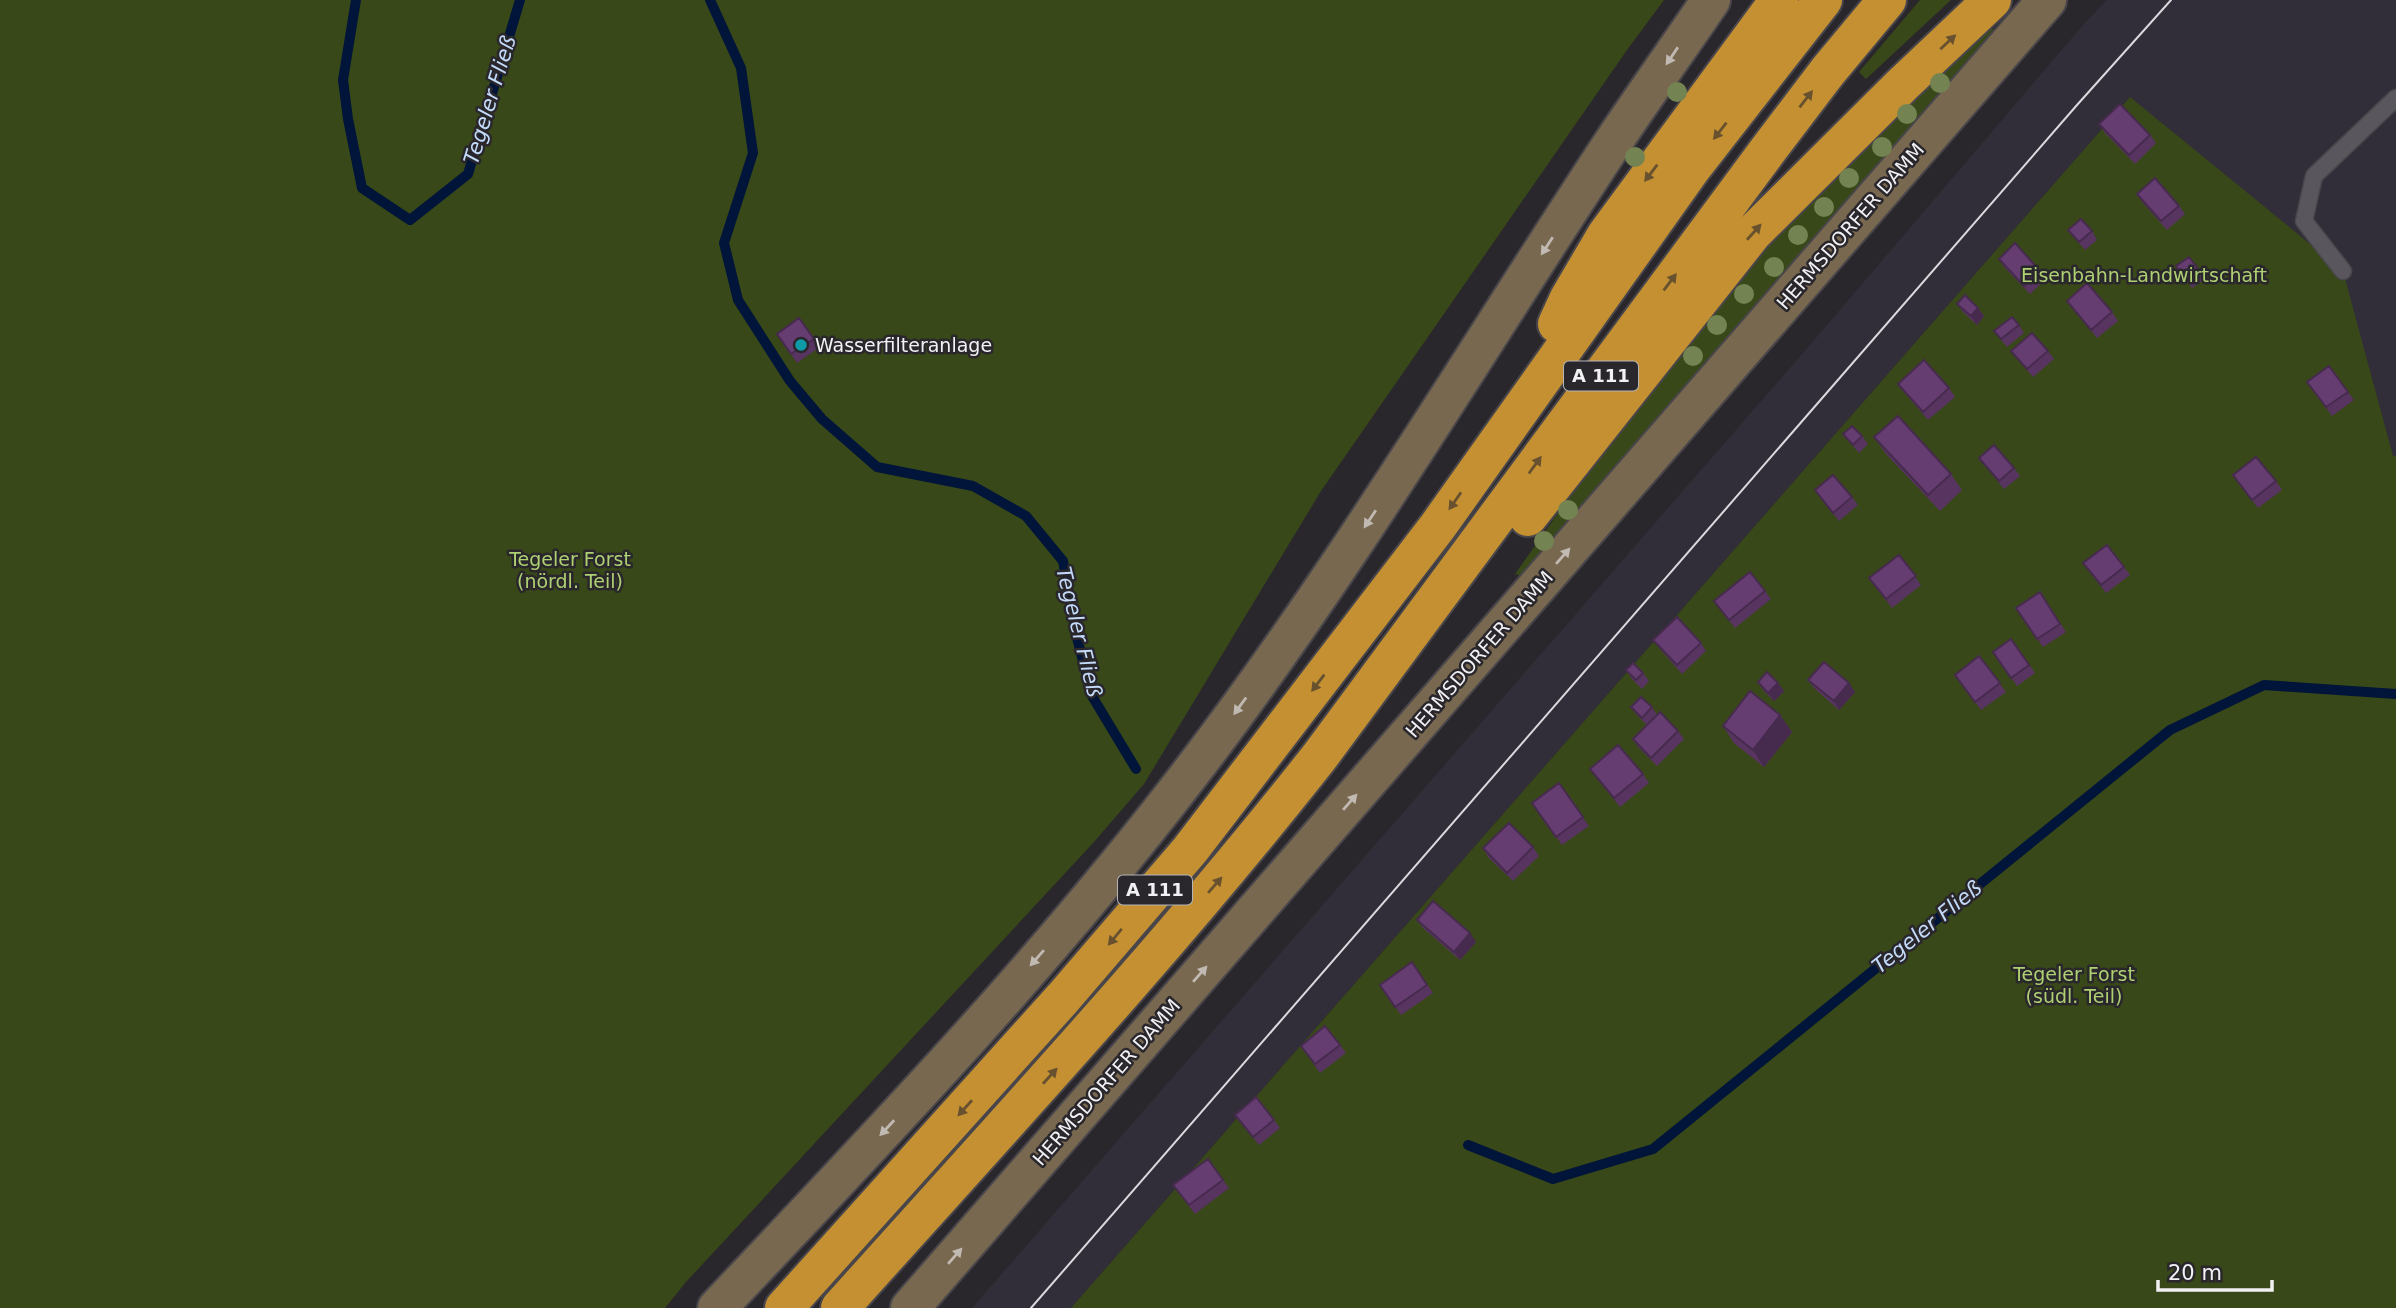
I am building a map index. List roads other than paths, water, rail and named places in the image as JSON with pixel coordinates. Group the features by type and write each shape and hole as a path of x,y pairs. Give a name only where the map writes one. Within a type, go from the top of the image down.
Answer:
{"highway":[{"path":"1521,408 1569,298 1606,235 1779,0"},
{"name":"A 111","path":"784,1308 1063,998 1190,850 1438,526 1692,168 1823,0"},
{"name":"A 111","path":"840,1308 1090,1032 1251,844 1320,756 1768,150 1887,0"},
{"path":"1320,756 1445,621 1753,233 1992,0"}],"main road":[{"path":"717,1308 919,1094 1114,869 1189,775 1299,626 1440,413 1609,149 1711,0"},
{"name":"HERMSDORFER DAMM","path":"910,1308 2047,0"}],"lane":[{"path":"2343,271 2304,221 2314,176 2396,98"}],"waterway":[{"name":"Tegeler Fließ","path":"356,0 343,80 362,188 410,220 468,174 520,0"},
{"name":"Tegeler Fließ","path":"710,0 741,68 753,153 724,243 738,300 790,381 822,419 877,467 973,486 1026,516 1063,561 1076,634 1092,696 1136,769"},
{"name":"Tegeler Fließ","path":"1468,1145 1553,1179 1653,1149 2170,730 2264,685 2396,694"}],"tram line":[{"path":"1031,1308 2171,0"}],"place":[{"name":"Wasserfilteranlage","path":"801,345"}],"park label":[{"name":"Eisenbahn-Landwirtschaft","path":"2144,275"},
{"name":"Tegeler Forst (nördl. Teil)","path":"570,570"},
{"name":"Tegeler Forst (südl. Teil)","path":"2074,985"}]}
